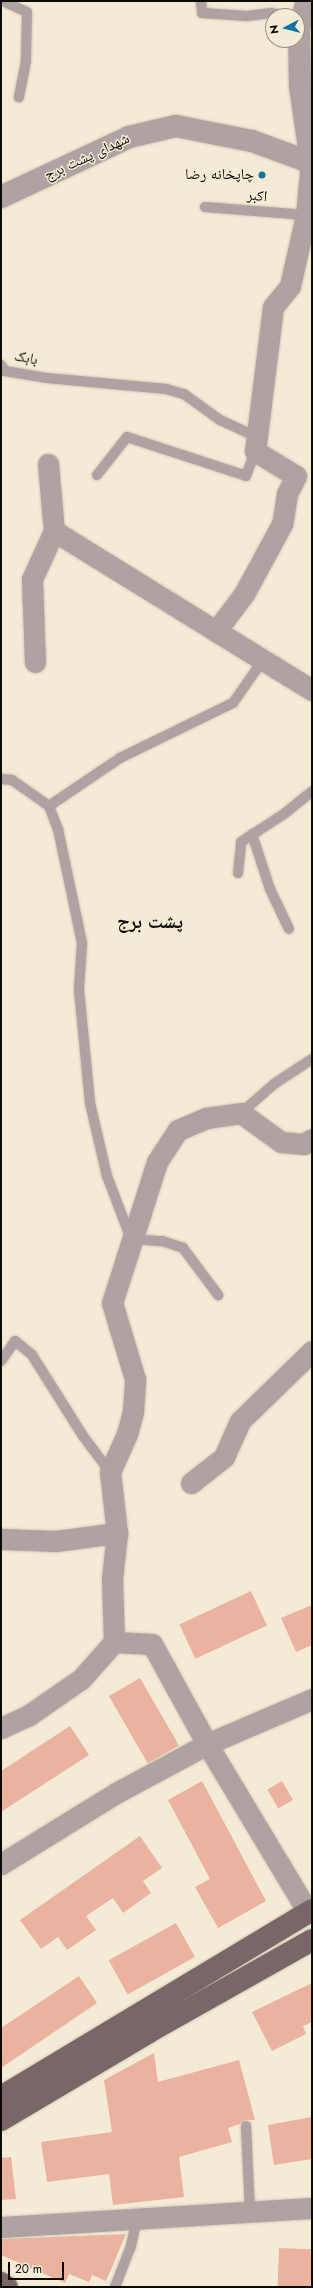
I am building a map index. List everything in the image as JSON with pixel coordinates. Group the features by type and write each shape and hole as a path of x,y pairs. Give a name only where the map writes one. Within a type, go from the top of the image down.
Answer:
{"main road":[{"path":"1,2097 310,1911"},
{"path":"1,2120 149,2032 312,1940"},
{"path":"1,2283 7,2287"}],"street":[{"path":"216,631 244,594 282,524 287,494 296,476 256,444 273,307 290,286 306,215 310,187 300,86 299,48"},
{"name":"شهدای پشت برج","path":"1,197 129,137 176,126 252,141 306,155"},
{"path":"35,662 32,579 54,531 48,464"},
{"path":"54,531 312,690"},
{"path":"1,1728 29,1715 81,1679 114,1642 112,1579 117,1533 110,1472 127,1434 133,1411 135,1379 112,1303 131,1239 157,1162 178,1130 206,1118 241,1113 281,1142 304,1144 312,1139"},
{"path":"191,1482 224,1457 240,1421 312,1350"},
{"path":"1,1539 56,1541 117,1533"},
{"path":"114,1642 152,1644 207,1744 310,1911"},
{"path":"1,1864 116,1793 207,1744 312,1699"},
{"path":"1,2228 137,2218 312,2208"}],"lane":[{"path":"3,1 27,12 26,61 19,97"},
{"path":"201,1 202,13 247,16 265,14"},
{"name":"اکبر","path":"205,207 306,215"},
{"name":"بابک","path":"1,365 5,371 47,378 166,389 184,394 256,444"},
{"path":"97,475 127,437 246,476 256,444"},
{"path":"49,806 120,758 233,703 263,660"},
{"path":"1,779 12,780 49,806 58,829 82,943 79,990 90,1103 107,1176 131,1239 162,1241 183,1248 218,1295"},
{"path":"238,873 241,842 284,814 312,791"},
{"path":"252,834 270,890 289,929"},
{"path":"241,1113 274,1084 312,1059"},
{"path":"1,1361 15,1341 32,1355 79,1430 110,1472"},
{"path":"246,2126 250,2211"},
{"path":"115,2287 131,2246 137,2218"}],"building":[{"path":"251,1591 267,1625 195,1659 179,1624"},
{"path":"312,1605 312,1645 296,1652 281,1618"},
{"path":"140,1678 179,1746 148,1764 109,1696"},
{"path":"70,1726 89,1755 1,1812 1,1771"},
{"path":"202,1781 266,1901 218,1928 195,1887 210,1879 168,1800"},
{"path":"282,1781 293,1800 278,1809 267,1790"},
{"path":"140,1836 162,1868 143,1881 151,1893 123,1913 113,1898 86,1916 96,1930 67,1950 58,1937 41,1949 20,1920"},
{"path":"176,1923 195,1957 128,1994 109,1960"},
{"path":"79,1976 97,2003 1,2068 1,2028"},
{"path":"312,1983 312,2022 303,2026 306,2034 272,2051 252,2012"},
{"path":"154,2053 158,2082 239,2060 255,2120 245,2120 240,2124 228,2128 232,2142 179,2157 184,2197 113,2205 109,2174 47,2182 41,2142 112,2132 104,2080"},
{"path":"312,2117 312,2159 274,2165 268,2125"},
{"path":"11,2157 16,2199 1,2200 1,2158"},
{"path":"126,2234 106,2281 92,2275 89,2282 69,2274 65,2283 1,2255 1,2239"},
{"path":"279,2248 312,2249 311,2287 278,2287"}],"place":[{"name":"چاپخانه رضا","path":"262,175"}],"district":[{"name":"پشت برج","path":"150,922"}]}
